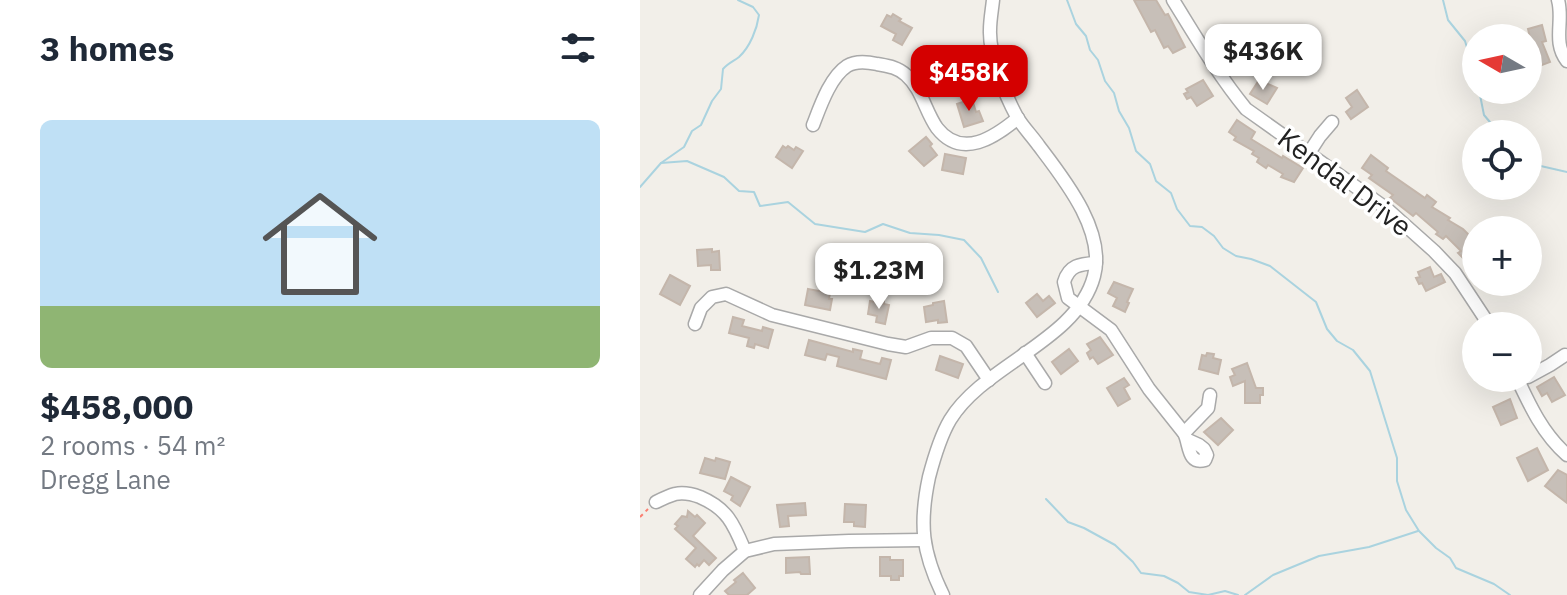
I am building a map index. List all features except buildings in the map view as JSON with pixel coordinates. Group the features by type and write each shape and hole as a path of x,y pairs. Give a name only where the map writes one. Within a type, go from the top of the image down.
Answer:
{"street":[{"path":"943,595 923,540 923,516 934,457 950,421 968,398 989,380 1062,326 1089,291 1096,263 1085,217 1061,175 1018,118 1000,80 990,33 993,0"},
{"name":"Kendal Drive","path":"1173,0 1229,88 1246,109 1387,209 1455,273 1482,312"},
{"path":"1562,8 1559,42 1567,61"},
{"path":"813,125 830,85 847,66 857,63 894,67 905,74 916,87 938,129 961,143 984,141 1018,118"},
{"path":"1309,153 1332,122"},
{"path":"1096,263 1078,264 1070,269 1064,282 1068,298 1111,330 1149,389 1186,437 1208,408 1210,395"},
{"path":"695,324 701,308 712,297 726,294 772,315 888,344 906,347 931,338 952,338 966,346 989,380"},
{"path":"1025,353 1045,383"},
{"path":"1542,369 1565,355"},
{"path":"1526,392 1529,406 1544,429 1567,455"},
{"path":"656,502 676,494 691,493 713,503 734,526 745,551"},
{"path":"700,595 745,551 774,544 923,540"}],"path":[{"path":"640,517 656,502"}],"waterway":[{"path":"640,187 661,163 684,147 692,131 701,125 721,89 723,69 739,57 750,43 759,15 753,7 738,0"},
{"path":"1067,0 1076,24 1086,36 1105,81 1114,93 1136,151 1150,164 1156,181 1171,193 1177,209 1190,226 1202,227 1236,256 1270,266 1316,302 1327,329 1337,341 1353,350 1370,371 1397,458 1397,481 1406,510 1419,531 1450,558 1456,568 1494,584 1510,595"},
{"path":"1443,0 1448,20 1462,37"},
{"path":"1482,104 1488,120"},
{"path":"661,163 687,161 724,177 739,191 754,192 760,206 788,202 815,224 865,232 883,224 910,233 964,240 981,258 998,292"},
{"path":"1542,166 1567,172"},
{"path":"1046,499 1068,522 1115,545 1141,573 1164,576 1189,592 1208,595 1225,591 1238,595"},
{"path":"1245,595 1273,575 1319,556 1369,547 1418,531"}]}
